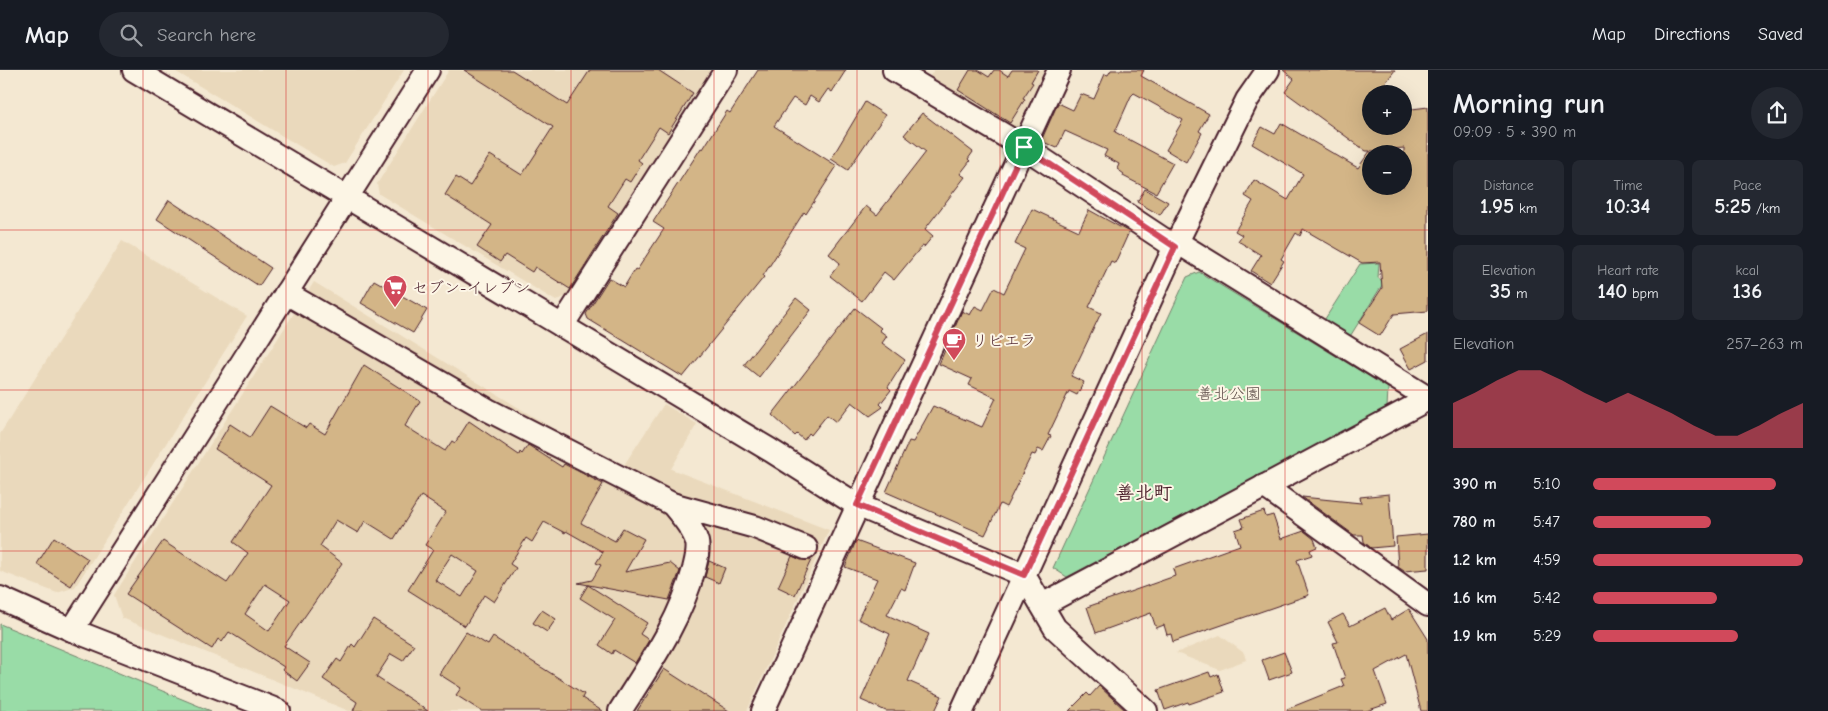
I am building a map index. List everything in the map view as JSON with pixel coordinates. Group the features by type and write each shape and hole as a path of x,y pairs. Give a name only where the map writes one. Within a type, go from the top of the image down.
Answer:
{"street":[{"path":"134,70 770,450 857,505 1024,575 1055,628 1146,711"},
{"path":"72,630 428,70"},
{"path":"562,326 726,70"},
{"path":"894,70 1024,147 1176,244 1428,399"},
{"path":"763,711 1059,70"},
{"path":"962,711 1176,244 1247,100 1268,70"},
{"path":"286,293 488,410 672,504 755,527 806,548"},
{"path":"1042,605 1428,399"},
{"path":"1264,486 1428,605"},
{"path":"620,711 669,634 686,597 698,552 697,542 692,530 672,504"},
{"path":"0,598 72,630 279,711"}],"shaded area":[{"path":"173,70 404,70 345,163 334,167"},
{"path":"449,70 711,70 566,296 556,301 379,194 377,184"},
{"path":"934,70 1044,70 1018,127 1012,128 930,76"},
{"path":"122,241 247,316 75,587 57,593 0,571 0,434"},
{"path":"314,282 568,438 622,468 664,404 697,424 671,469 829,530 747,711 349,711 122,618 114,595"},
{"path":"1220,635 1244,653 1246,660 1220,670 1176,653"}],"green space":[{"path":"1379,263 1378,278 1384,282 1349,338 1323,322 1360,264"},
{"name":"善北公園","path":"1199,272 1388,388 1387,408 1067,577 1053,568 1187,277"},
{"path":"0,624 211,711 0,711"}],"building":[{"path":"464,70 512,70 567,105 590,70 658,70 693,93 668,133 659,127 638,160 642,163 630,182 625,179 608,206 618,213 570,289 535,267 532,272 505,255 500,262 477,247 492,225 445,195 456,177 470,186 490,155 522,175 553,127"},
{"path":"758,70 846,70 832,92 828,89 819,102 810,96 805,105 793,98 774,126 837,166 806,214 804,212 764,277 683,377 588,319 586,314 609,278 624,287 635,269 637,270 664,229 653,222 701,148 703,149 727,111 730,113"},
{"path":"970,70 978,70 989,77 994,70 999,70 1008,76 1012,70 1038,70 1031,82 1033,83 1023,98 1025,99 1010,123 958,90"},
{"path":"1111,70 1144,70 1141,76 1209,114 1199,131 1202,133 1186,162 1166,150 1183,120 1134,93 1131,96 1115,132 1173,163 1156,193 1123,176 1124,174 1117,169 1119,164 1104,156 1107,150 1065,131 1057,148 1041,141 1058,103 1073,110 1081,94 1094,99 1105,74 1108,75"},
{"path":"1283,70 1395,70 1384,85 1362,85 1362,135 1412,135 1412,109 1428,107 1428,311 1394,314 1380,336 1359,323 1382,288 1380,262 1362,263 1303,229 1300,236 1296,233 1281,259 1284,261 1270,283 1251,271 1261,255 1238,241 1242,235 1235,231 1253,201 1245,196 1254,180 1288,200 1303,174 1252,144 1262,127 1275,134 1281,123 1358,168 1362,162 1362,195 1412,195 1412,145 1362,145 1362,148 1285,92 1294,79"},
{"path":"865,102 885,115 848,170 831,159"},
{"path":"922,113 973,152 968,159 970,161 960,174 965,177 925,229 933,236 924,247 922,246 894,280 884,272 862,301 830,276 840,263 829,254 866,206 877,215 926,152 904,135"},
{"path":"1145,189 1168,202 1160,215 1137,202"},
{"path":"169,200 271,268 259,286 157,219"},
{"path":"1032,209 1079,231 1089,210 1129,232 1115,263 1111,261 1089,307 1101,313 1071,376 1084,382 1077,395 1069,391 1048,435 1051,436 1043,451 1038,449 1035,455 1032,454 1006,507 1000,504 985,535 886,492 909,441 913,442 933,406 982,427 996,398 969,385 972,379 939,364 962,311 970,315 975,306 983,310 994,288 1004,293 1025,249 1015,244"},
{"path":"374,280 427,310 413,333 361,303"},
{"path":"796,298 811,310 759,377 744,365"},
{"path":"855,308 881,328 879,330 887,336 882,343 905,360 888,387 891,390 880,404 883,407 870,416 852,402 836,422 827,415 811,435 809,433 804,440 797,434 795,436 772,415"},
{"path":"1428,334 1428,360 1411,369 1400,349"},
{"path":"364,365 420,401 405,426 445,451 452,441 455,443 469,421 519,455 520,452 522,454 528,445 562,467 564,464 603,484 581,523 615,541 623,528 644,539 625,572 670,563 680,571 669,600 578,583 592,580 601,565 596,563 603,552 566,531 565,533 544,522 532,542 526,538 510,564 516,568 494,602 484,595 465,626 408,590 433,550 425,545 446,512 421,496 394,539 365,521 358,533 336,520 320,546 342,563 284,646 310,663 297,681 282,670 284,667 229,632 222,642 218,639 212,649 126,594 163,541 227,583 248,553 233,542 271,485 215,449 230,424 250,437 270,406 306,428 309,424 325,434","holes":["452,554 478,571 462,597 435,580","265,584 290,600 269,631 245,614"]},
{"path":"1389,494 1393,546 1371,548 1364,542 1363,535 1354,535 1302,497 1361,503 1360,497"},
{"path":"1264,511 1266,517 1273,515 1281,539 1304,531 1314,539 1317,547 1310,550 1312,555 1297,560 1309,595 1173,642 1171,634 1167,635 1164,625 1156,628 1151,613 1096,633 1087,607 1175,576 1173,569 1240,545 1235,530 1244,527 1241,519"},
{"path":"1428,534 1428,569 1404,571 1398,567 1396,537"},
{"path":"54,537 88,559 71,586 37,564"},
{"path":"856,541 915,563 905,590 901,588 887,615 929,634 908,681 942,696 935,711 886,711 861,700 890,634 858,619 877,579 845,567"},
{"path":"792,556 801,560 811,560 795,595 778,587"},
{"path":"709,561 725,568 719,583 705,577"},
{"path":"588,585 647,623 640,634 649,640 635,663 614,650 612,654 599,645 615,620 580,598"},
{"path":"1385,608 1391,620 1409,609 1428,639 1428,711 1421,711 1406,654 1375,671 1387,704 1366,711 1287,711 1287,709 1344,686 1341,679 1345,678 1333,643 1338,642 1328,622 1343,614 1350,626"},
{"path":"542,610 556,619 547,632 533,623"},
{"path":"373,619 414,645 403,661 391,654 376,677 428,711 353,711 357,702 323,679 337,659 341,662 352,644 355,647"},
{"path":"466,632 488,645 493,637 584,694 582,698 602,711 481,711 456,695 461,688 439,674"},
{"path":"1284,652 1292,672 1269,680 1262,660"},
{"path":"664,669 729,711 637,711"},
{"path":"1209,672 1211,677 1218,674 1224,692 1165,710 1158,690"},
{"path":"1099,686 1126,711 1069,711 1087,693 1090,696"}],"place":[{"name":"セブン-イレブン","path":"395,308"},
{"name":"リビエラ","path":"954,361"}],"district":[{"name":"善北町","path":"1144,492"}],"route":[{"path":"1024,147 1175,247 1024,575 857,505 1024,147"}]}
